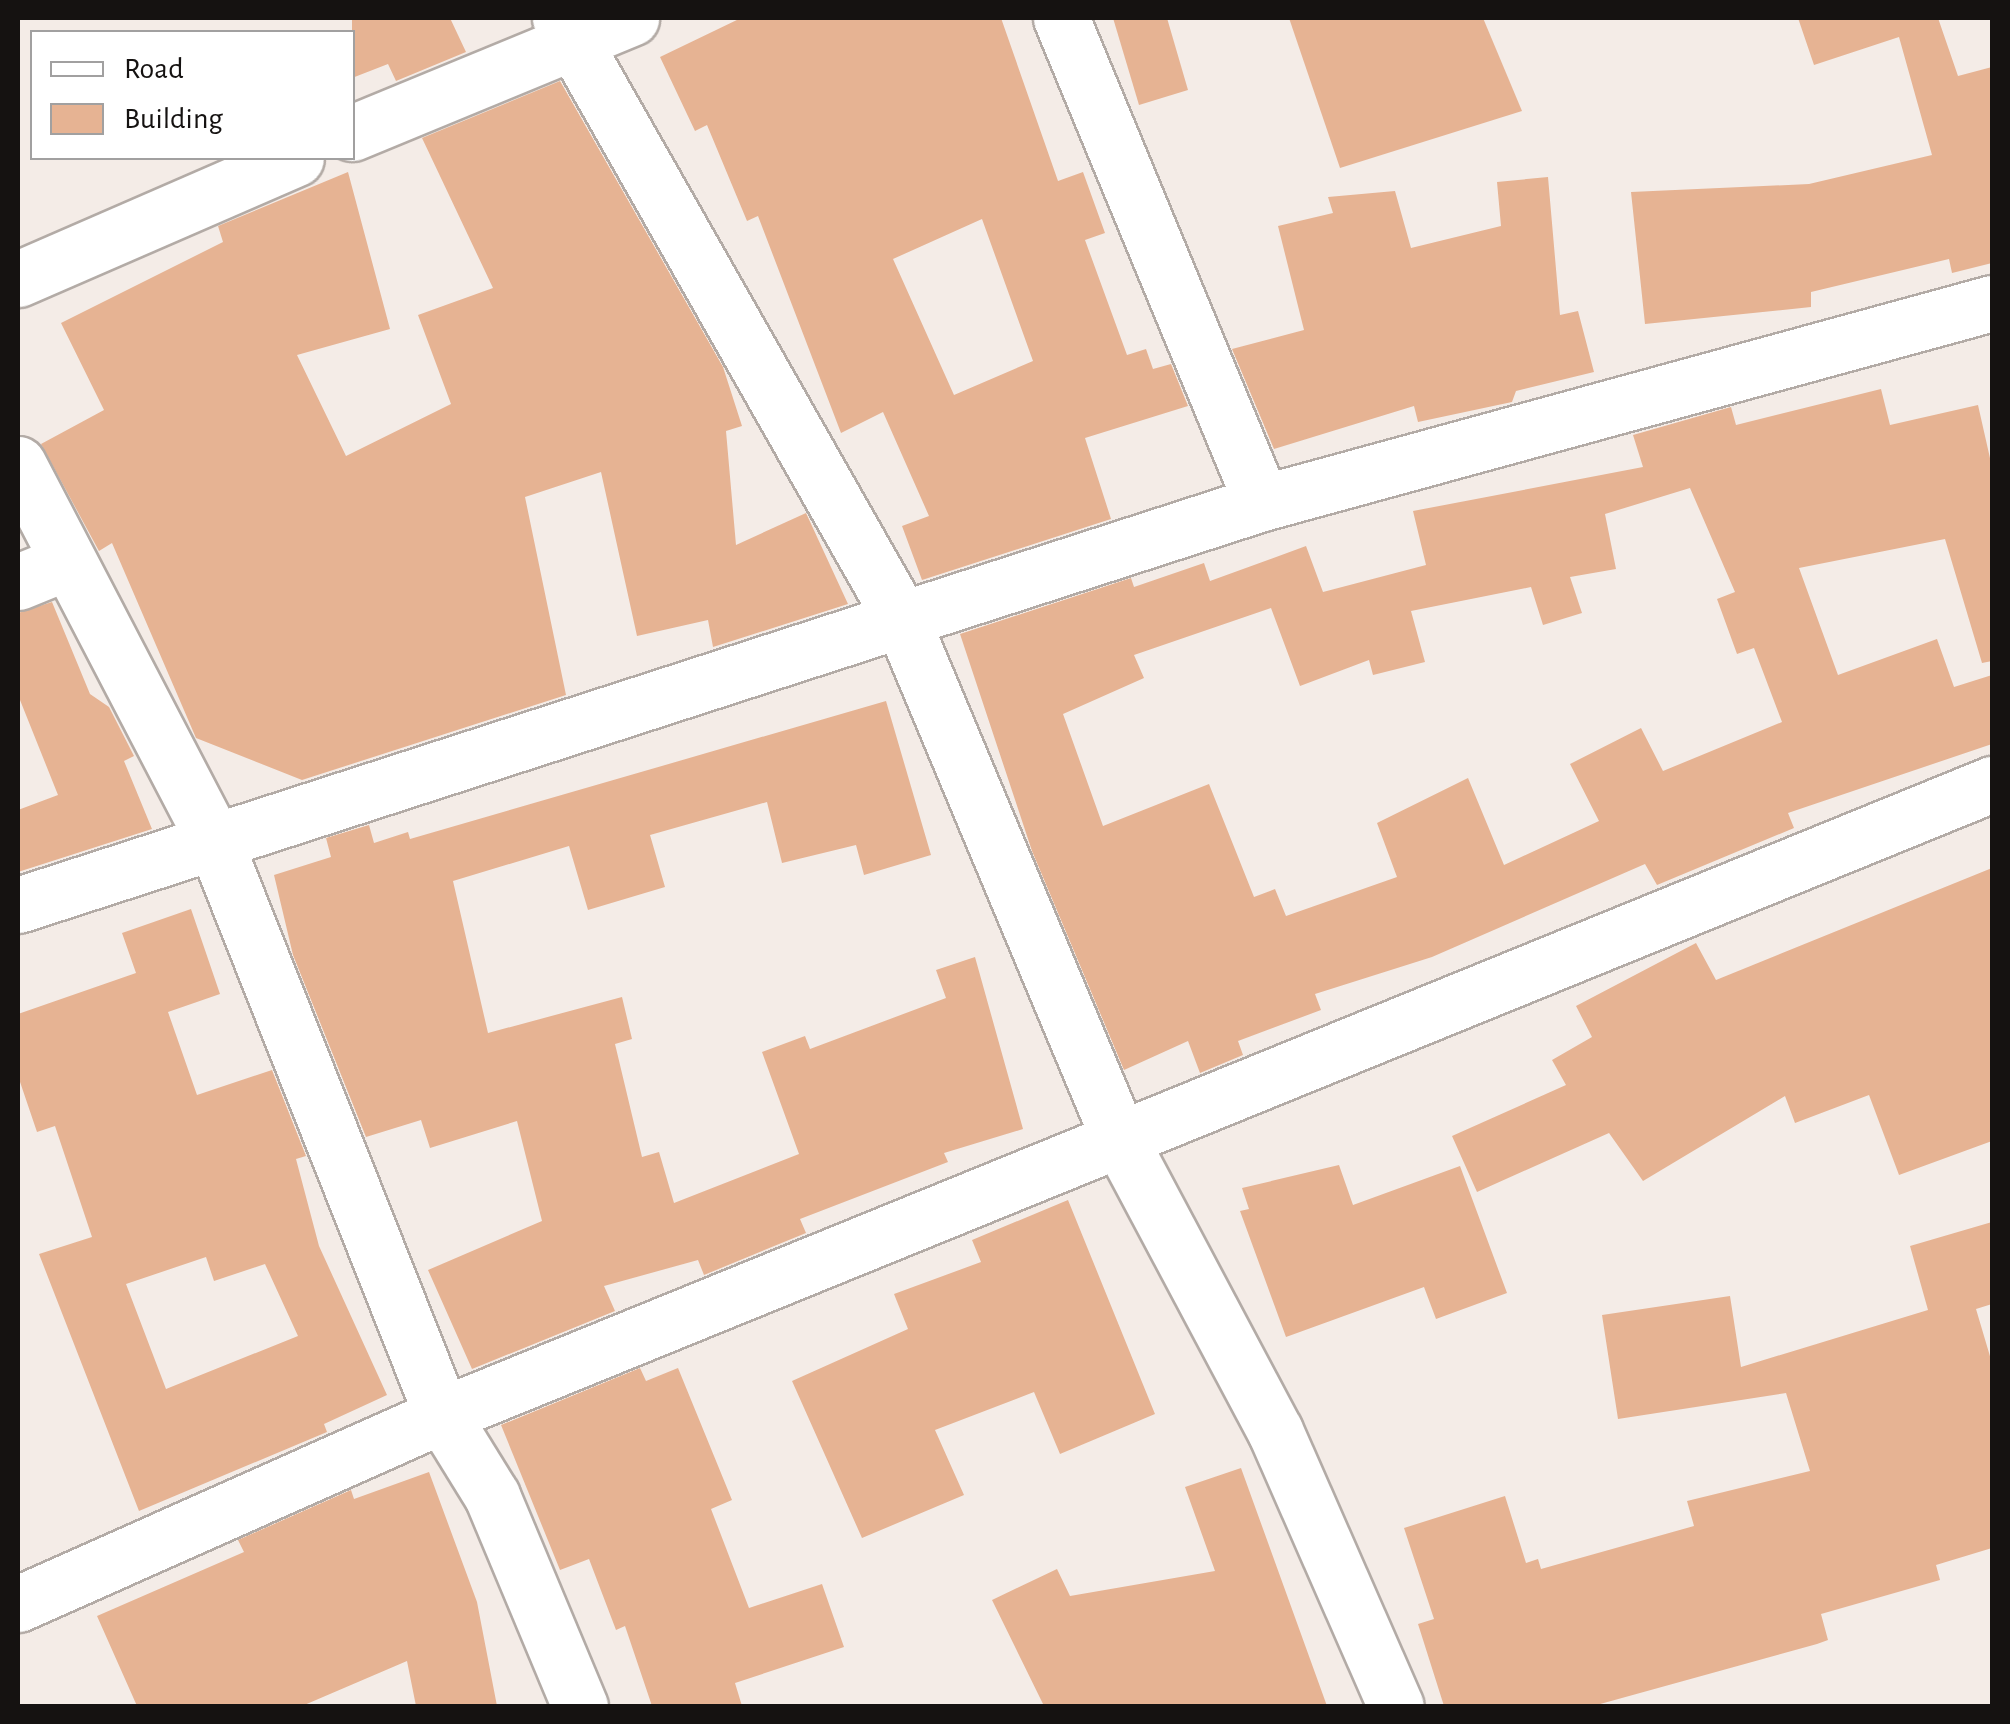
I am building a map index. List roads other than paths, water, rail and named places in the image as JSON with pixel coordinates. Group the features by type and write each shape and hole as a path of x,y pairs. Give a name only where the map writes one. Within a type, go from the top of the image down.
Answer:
{"street":[{"path":"355,132 564,28 630,18"},
{"path":"1061,18 1262,503"},
{"path":"564,28 901,618 1118,1136 1275,1431 1396,1706"},
{"path":"18,280 291,160"},
{"path":"18,905 216,845 1262,503 1992,303"},
{"path":"18,464 42,572 216,845 442,1414 492,1496 580,1706"},
{"path":"18,1604 442,1414 1118,1136 1992,784"}]}
